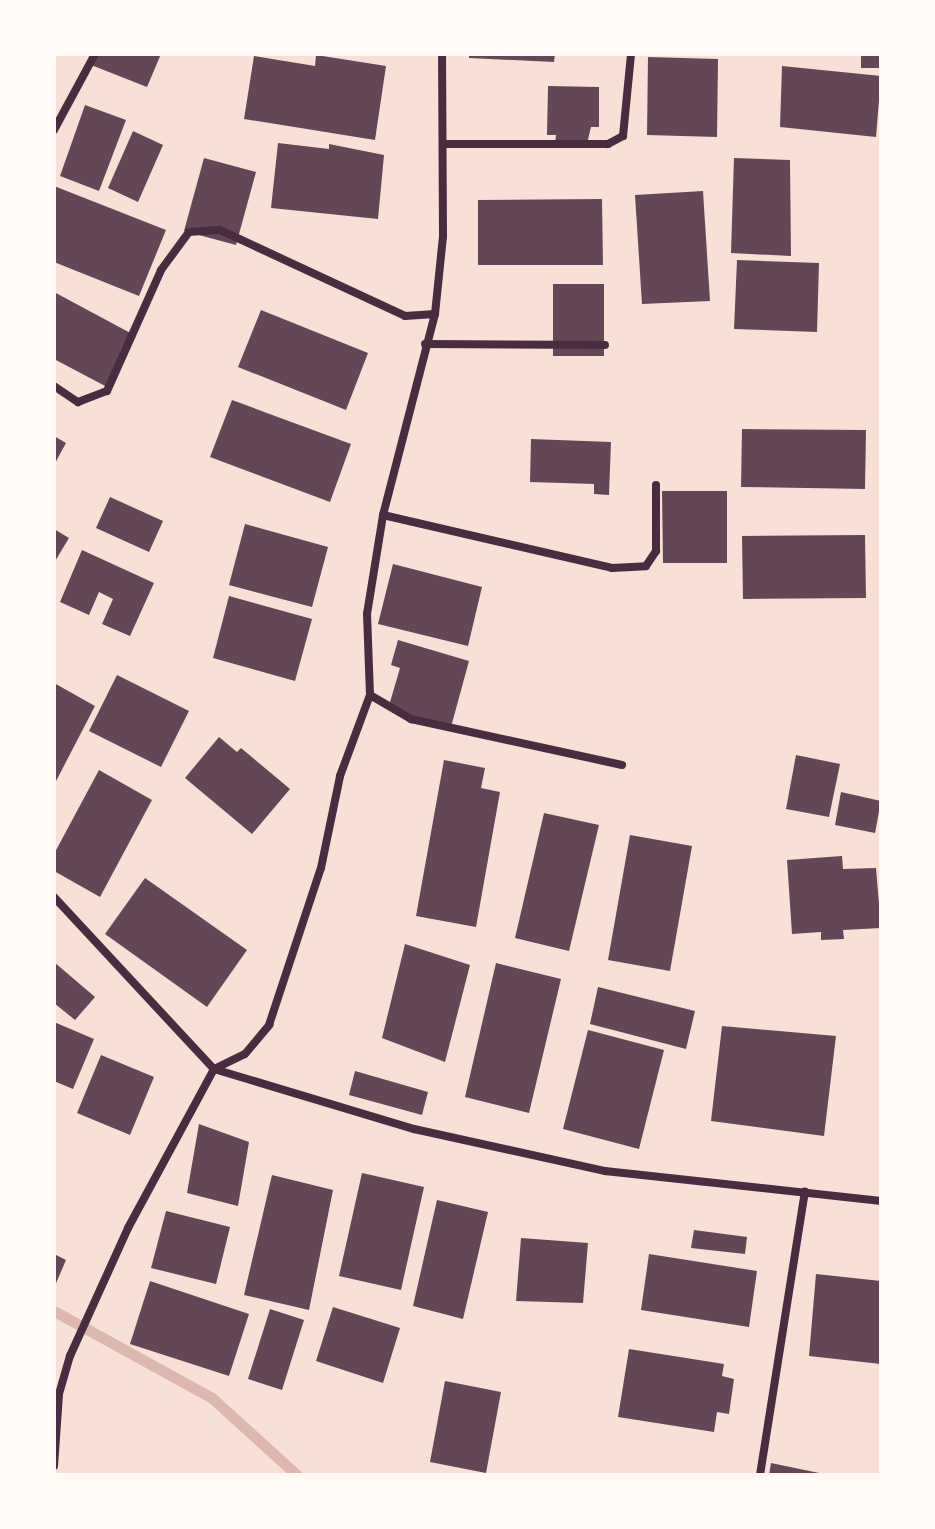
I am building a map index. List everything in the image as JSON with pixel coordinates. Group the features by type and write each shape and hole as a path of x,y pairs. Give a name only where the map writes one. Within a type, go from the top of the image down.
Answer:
{"street":[{"path":"54,130 95,54"},
{"path":"54,1466 56,1395 70,1356 128,1228 214,1069 245,1054 269,1025 321,868 340,776 370,695 367,614 383,515 435,314 443,236 442,54"},
{"path":"443,144 616,140 623,136 628,119 631,54"},
{"path":"54,386 78,402 107,391 161,270 189,232 220,230 405,316 435,314"},
{"path":"425,344 605,345"},
{"path":"383,515 612,568 646,566 656,551 656,485"},
{"path":"370,695 411,719 622,765"},
{"path":"54,897 214,1069 414,1129 605,1171 881,1201"},
{"path":"760,1475 805,1192"}],"building":[{"path":"95,54 161,54 147,87 91,65"},
{"path":"469,54 555,54 554,62 469,58"},
{"path":"861,54 881,54 881,68 861,68"},
{"path":"316,55 386,66 375,140 244,119 254,56 315,66"},
{"path":"648,57 718,59 717,137 647,135"},
{"path":"782,66 881,76 876,137 780,127"},
{"path":"548,86 599,87 599,127 591,127 587,144 555,144 556,135 547,135"},
{"path":"85,105 126,120 99,191 60,176"},
{"path":"133,131 163,145 138,202 108,188"},
{"path":"278,143 329,149 329,144 384,155 378,219 271,208"},
{"path":"204,158 256,172 236,245 184,231"},
{"path":"734,158 790,160 791,256 731,253"},
{"path":"54,186 166,230 139,296 54,262"},
{"path":"703,191 710,301 642,304 635,195"},
{"path":"602,199 603,265 478,265 478,200"},
{"path":"737,260 819,263 817,332 734,329"},
{"path":"553,284 604,284 604,356 553,356"},
{"path":"54,292 136,336 128,351 122,348 107,387 54,359"},
{"path":"261,310 368,353 346,410 238,367"},
{"path":"232,400 351,444 330,502 210,457"},
{"path":"742,429 866,430 865,489 741,487"},
{"path":"54,436 66,443 54,465"},
{"path":"531,439 611,442 609,495 594,494 594,484 530,482"},
{"path":"662,491 727,491 727,563 663,563"},
{"path":"110,497 163,521 149,552 96,528"},
{"path":"245,524 328,547 312,607 229,585"},
{"path":"54,529 69,538 54,563"},
{"path":"865,535 866,598 743,599 742,536"},
{"path":"82,550 154,583 130,636 102,624 113,599 99,592 89,615 60,602"},
{"path":"393,564 482,587 468,646 378,624"},
{"path":"229,596 312,619 295,681 213,658"},
{"path":"398,640 469,661 451,727 388,709 400,668 391,665"},
{"path":"117,675 189,711 161,767 89,731"},
{"path":"54,683 95,706 54,785"},
{"path":"219,737 237,752 241,748 290,789 252,834 185,778"},
{"path":"796,755 840,764 829,817 786,809"},
{"path":"444,760 485,768 481,788 500,792 476,927 416,916"},
{"path":"99,770 152,800 100,897 54,871 54,854"},
{"path":"841,792 881,801 875,833 835,825"},
{"path":"544,813 599,825 569,951 515,938"},
{"path":"630,835 692,846 670,971 608,960"},
{"path":"842,856 843,869 876,868 881,928 843,930 844,939 821,940 821,932 792,934 787,860"},
{"path":"145,878 247,950 207,1007 105,934"},
{"path":"405,944 470,965 445,1062 382,1038"},
{"path":"54,962 95,997 75,1020 54,1003"},
{"path":"496,963 561,979 529,1113 465,1097"},
{"path":"598,987 695,1011 686,1049 590,1024"},
{"path":"54,1022 94,1039 73,1089 54,1081"},
{"path":"722,1026 836,1036 824,1136 711,1121"},
{"path":"588,1030 664,1050 639,1149 563,1129"},
{"path":"101,1055 154,1077 130,1135 77,1113"},
{"path":"355,1071 428,1092 422,1115 349,1095"},
{"path":"199,1124 249,1142 238,1206 187,1193"},
{"path":"362,1173 424,1187 401,1290 339,1276"},
{"path":"272,1175 333,1190 309,1310 244,1295"},
{"path":"437,1200 488,1212 463,1319 413,1306"},
{"path":"166,1211 230,1227 216,1284 151,1268"},
{"path":"694,1230 747,1237 745,1254 691,1248"},
{"path":"521,1238 588,1243 583,1303 516,1301"},
{"path":"54,1254 66,1260 54,1288"},
{"path":"649,1254 757,1271 749,1327 641,1310"},
{"path":"816,1274 881,1281 881,1364 809,1356"},
{"path":"150,1281 249,1314 229,1376 130,1344"},
{"path":"333,1307 400,1328 383,1383 316,1361"},
{"path":"270,1309 304,1320 282,1390 248,1379"},
{"path":"629,1349 724,1364 722,1376 734,1379 729,1414 717,1412 714,1432 618,1417"},
{"path":"445,1381 501,1392 486,1473 430,1462"},
{"path":"771,1463 824,1474 824,1475 769,1475"}],"waterway":[{"path":"54,1311 212,1398 297,1475"}]}
